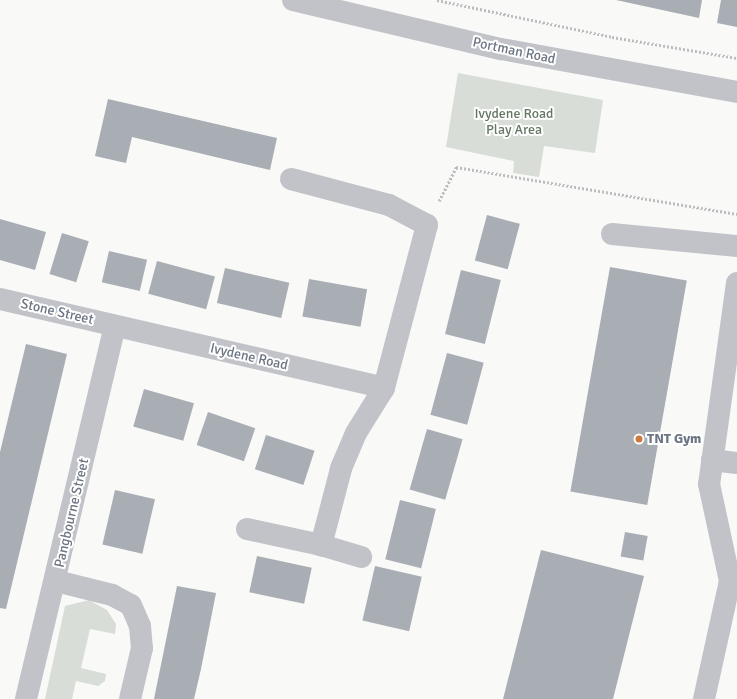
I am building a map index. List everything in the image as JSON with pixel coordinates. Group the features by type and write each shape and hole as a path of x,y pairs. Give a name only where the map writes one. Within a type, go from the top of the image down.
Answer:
{"street":[{"name":"Portman Road","path":"293,0 501,49 737,92"},
{"path":"292,179 389,205 427,225 384,388 356,433 341,469 322,545"},
{"path":"612,234 737,246"},
{"path":"704,699 734,582 709,484 734,331 737,283"},
{"name":"Stone Street","path":"0,298 115,326"},
{"name":"Ivydene Road","path":"115,326 384,388"},
{"name":"Pangbourne Street","path":"26,699 56,581 115,326"},
{"path":"712,460 737,463"},
{"path":"247,529 322,545 361,557"},
{"path":"56,581 112,595 131,605 140,626 142,648 130,699"}],"path":[{"path":"436,0 612,37 737,58"},
{"path":"448,183 456,167 737,214"}],"green space":[{"name":"Ivydene Road Play Area","path":"458,73 603,100 595,153 544,146 539,177 513,173 514,161 446,147"},
{"path":"89,600 107,610 116,624 115,634 90,629 81,668 106,674 105,681 98,686 76,681 72,699 45,699 65,606"}],"building":[{"path":"616,0 702,0 699,18"},
{"path":"721,0 737,0 737,27 717,23"},
{"path":"108,99 277,138 270,170 132,137 126,163 95,156"},
{"path":"487,215 520,224 508,269 475,260"},
{"path":"0,219 46,232 35,270 0,260"},
{"path":"62,233 89,241 76,282 49,274"},
{"path":"109,251 147,260 140,291 102,282"},
{"path":"157,261 215,277 206,309 148,294"},
{"path":"610,267 687,281 647,505 570,492"},
{"path":"225,268 289,283 281,318 217,303"},
{"path":"461,270 501,280 485,344 445,334"},
{"path":"309,279 367,289 361,327 302,316"},
{"path":"26,344 67,354 6,609 0,608 0,452"},
{"path":"447,353 484,363 467,425 430,415"},
{"path":"144,389 194,403 183,441 133,426"},
{"path":"208,412 255,428 244,461 197,445"},
{"path":"427,429 463,439 445,500 410,490"},
{"path":"266,435 315,451 303,485 255,469"},
{"path":"115,490 155,499 142,554 102,545"},
{"path":"400,500 436,509 421,568 385,559"},
{"path":"625,532 648,536 643,561 621,557"},
{"path":"541,550 644,576 613,699 503,699"},
{"path":"257,556 312,568 304,604 249,592"},
{"path":"375,566 422,577 409,631 362,621"},
{"path":"177,586 216,593 201,669 194,699 154,699"}],"place":[{"name":"TNT Gym","path":"639,439"}]}
